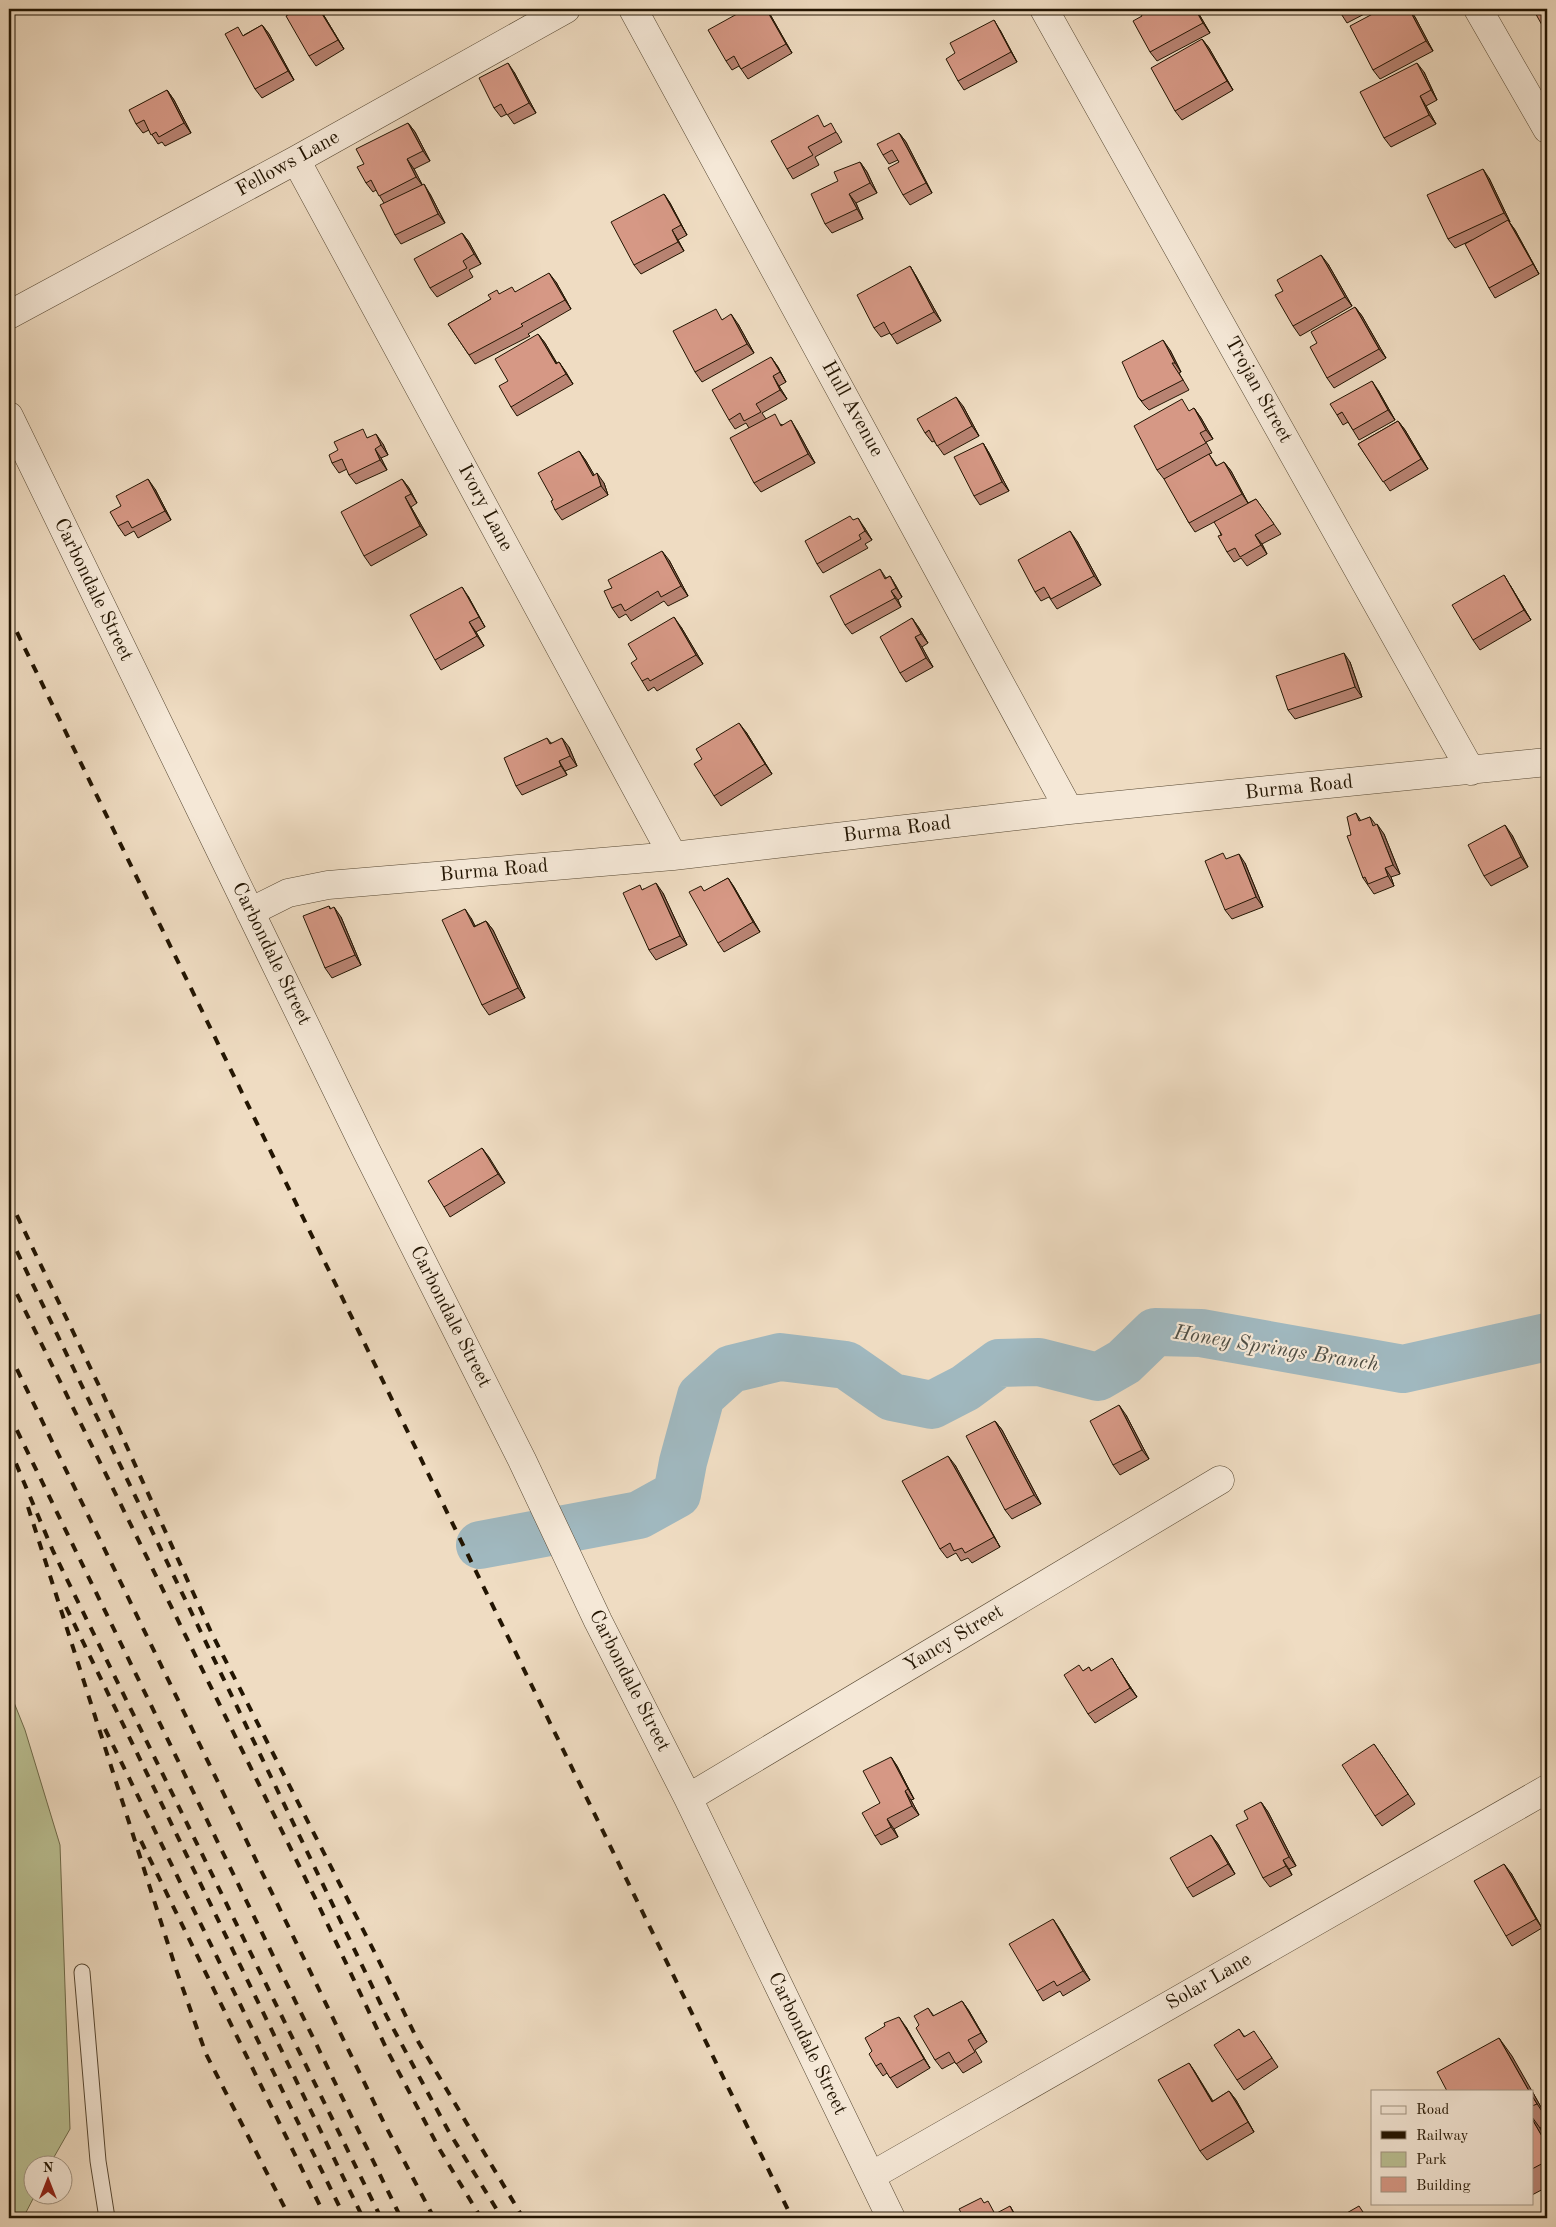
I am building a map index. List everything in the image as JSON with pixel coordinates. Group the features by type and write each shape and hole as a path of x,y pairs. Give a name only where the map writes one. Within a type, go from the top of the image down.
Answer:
{"street":[{"name":"Fellows Lane","path":"9,315 296,160 566,9"},
{"name":"Hull Avenue","path":"633,9 1069,810"},
{"name":"Trojan Street","path":"1044,9 1471,771"},
{"path":"1478,9 1547,129"},
{"name":"Ivory Lane","path":"296,160 673,856"},
{"name":"Carbondale Street","path":"9,416 371,1159 522,1460 688,1798 891,2218"},
{"name":"Burma Road","path":"250,912 288,892 328,885 673,856 1069,810 1547,762"},
{"name":"Yancy Street","path":"688,1798 1220,1480"},
{"name":"Solar Lane","path":"871,2176 1547,1789"}],"lane":[{"path":"82,1972 98,2161 107,2218"}],"green space":[{"path":"9,1690 25,1730 60,1845 70,2129 56,2154 22,2154 22,2204 30,2204 23,2218 9,2218"}],"building":[{"path":"298,9 319,9 338,40 309,56 286,16"},
{"path":"746,9 766,9 786,44 741,69 734,56 726,61 708,30"},
{"path":"1138,9 1195,9 1203,23 1150,52 1133,21 1142,16"},
{"path":"1338,9 1349,9 1340,14"},
{"path":"1382,9 1398,9 1400,13 1409,9 1426,41 1373,70 1350,26"},
{"path":"1533,9 1547,9 1547,34"},
{"path":"994,20 1011,52 958,81 946,59 955,53 950,43"},
{"path":"262,25 288,71 255,89 225,34 238,27 243,36"},
{"path":"1202,39 1227,81 1175,111 1151,68"},
{"path":"508,63 529,103 507,115 501,104 494,108 479,78"},
{"path":"1417,63 1431,90 1420,96 1429,115 1384,138 1360,92"},
{"path":"167,90 184,123 159,137 156,132 151,135 144,120 136,124 129,110"},
{"path":"818,115 824,127 831,123 836,132 808,147 813,155 787,169 771,141"},
{"path":"408,123 423,151 407,159 416,177 379,196 371,180 366,183 357,167 364,164 356,149"},
{"path":"899,133 926,183 903,195 888,168 899,162 892,150 883,155 877,144"},
{"path":"860,162 870,183 849,194 857,209 825,224 811,194 838,181 834,172"},
{"path":"1483,169 1504,213 1448,239 1427,195"},
{"path":"424,184 438,214 395,235 380,205"},
{"path":"664,194 681,225 672,230 678,242 634,265 611,222"},
{"path":"1508,220 1533,264 1489,288 1465,244"},
{"path":"462,233 474,254 463,261 467,268 430,288 414,259"},
{"path":"1321,255 1345,297 1293,326 1275,295 1283,291 1277,280"},
{"path":"910,266 934,312 891,335 884,322 874,328 857,295"},
{"path":"549,273 565,300 521,324 523,326 469,355 448,324 491,299 488,295 497,290 499,294 512,287 515,292"},
{"path":"1355,307 1379,349 1327,378 1310,347 1317,343 1311,332"},
{"path":"716,309 722,320 731,314 747,344 695,372 673,331"},
{"path":"538,334 556,364 559,362 566,374 511,407 499,386 508,381 495,359"},
{"path":"1163,340 1175,363 1172,363 1183,380 1142,401 1138,397 1122,362"},
{"path":"771,357 780,372 773,376 780,390 756,404 761,412 744,421 740,413 729,420 712,390"},
{"path":"1372,381 1388,410 1353,430 1342,412 1337,415 1330,404"},
{"path":"956,397 972,426 937,446 929,430 925,433 917,419"},
{"path":"1182,399 1189,411 1194,408 1206,430 1200,433 1206,443 1157,470 1134,426"},
{"path":"775,414 781,426 791,420 808,454 754,483 730,438"},
{"path":"1398,421 1421,459 1383,482 1358,444"},
{"path":"363,429 367,438 376,434 381,445 375,449 380,460 349,475 342,459 332,463 329,455 338,450 334,442"},
{"path":"983,443 1002,482 974,496 954,457"},
{"path":"579,451 593,476 597,473 601,486 555,510 551,501 553,500 538,473"},
{"path":"1209,454 1216,466 1224,462 1242,494 1189,523 1164,479"},
{"path":"148,479 165,511 132,528 128,521 118,526 110,512 121,506 116,496"},
{"path":"402,479 411,494 405,497 420,526 364,556 341,512"},
{"path":"1256,499 1274,524 1255,535 1261,545 1240,557 1235,548 1227,552 1218,536 1222,535 1214,522"},
{"path":"850,516 853,520 858,518 865,531 859,535 861,539 817,564 805,541"},
{"path":"1070,531 1094,576 1051,599 1044,587 1035,592 1018,560"},
{"path":"662,551 681,586 661,597 658,591 625,611 621,604 612,608 604,591 612,588 608,580"},
{"path":"880,569 885,579 890,576 896,588 891,591 895,598 845,625 830,596"},
{"path":"1504,575 1524,610 1473,640 1452,605"},
{"path":"462,587 479,617 469,622 477,636 435,660 410,615"},
{"path":"674,617 696,655 650,681 648,678 642,681 631,663 637,659 628,644"},
{"path":"912,618 921,634 915,637 926,658 900,673 880,637"},
{"path":"1344,653 1355,687 1288,710 1276,676"},
{"path":"739,723 765,764 714,796 694,764 702,759 696,749"},
{"path":"547,738 550,744 562,738 570,756 559,761 561,766 516,786 504,758"},
{"path":"1356,813 1359,821 1370,817 1373,826 1377,824 1393,865 1385,868 1388,876 1368,884 1365,877 1363,878 1347,836 1351,835 1347,817"},
{"path":"1505,825 1521,857 1484,876 1468,845"},
{"path":"1223,853 1226,859 1239,854 1256,897 1225,910 1205,861"},
{"path":"728,878 753,922 718,943 689,892 701,886 704,891"},
{"path":"656,883 680,936 649,950 623,893 640,885 642,890"},
{"path":"329,906 330,909 334,907 355,955 325,968 303,916"},
{"path":"465,909 474,927 486,921 518,988 482,1005 442,920"},
{"path":"482,1148 498,1174 444,1207 428,1181"},
{"path":"1119,1405 1142,1450 1113,1465 1090,1421"},
{"path":"995,1421 1034,1495 1005,1510 966,1436"},
{"path":"948,1456 994,1537 965,1553 962,1548 954,1551 950,1543 940,1549 902,1481"},
{"path":"1112,1658 1130,1688 1088,1714 1064,1675 1079,1665 1083,1671 1089,1667 1091,1671"},
{"path":"1374,1744 1408,1794 1375,1816 1342,1765"},
{"path":"891,1757 908,1789 905,1791 912,1806 887,1819 891,1827 875,1836 862,1813 880,1803 863,1771"},
{"path":"1261,1802 1289,1857 1283,1860 1286,1866 1263,1878 1236,1825 1248,1819 1244,1811"},
{"path":"1211,1835 1228,1864 1187,1888 1170,1858"},
{"path":"1504,1864 1536,1919 1506,1936 1474,1881"},
{"path":"1053,1919 1083,1971 1057,1986 1054,1981 1037,1991 1009,1944"},
{"path":"962,2001 981,2033 968,2040 975,2052 956,2064 949,2052 935,2060 916,2028 919,2025 914,2016 928,2008 933,2016"},
{"path":"899,2017 924,2059 890,2078 881,2063 876,2066 869,2054 872,2051 865,2038 885,2026 884,2023"},
{"path":"1239,2029 1244,2037 1254,2031 1272,2058 1237,2080 1214,2045"},
{"path":"1499,2038 1528,2090 1446,2090 1437,2072"},
{"path":"1189,2063 1212,2102 1229,2091 1248,2122 1200,2151 1158,2080"},
{"path":"1534,2122 1547,2145 1547,2161 1534,2168"},
{"path":"981,2198 984,2203 988,2201 995,2214 1010,2206 1016,2218 964,2218 959,2209"},
{"path":"1359,2206 1367,2218 1338,2218"}],"waterway":[{"name":"Honey Springs Branch","path":"480,1545 639,1515 677,1494 683,1462 701,1396 731,1369 780,1357 846,1365 892,1397 932,1405 965,1388 999,1363 1039,1362 1098,1377 1124,1362 1155,1332 1201,1333 1403,1369 1547,1337"}],"railway":[{"path":"9,616 792,2218"},
{"path":"9,1199 102,1392 211,1632 419,2043 523,2218"},
{"path":"9,1235 387,2017 449,2132 502,2218"},
{"path":"9,1278 318,1904 388,2052 440,2150 481,2218"},
{"path":"9,1353 384,2123 434,2218"},
{"path":"9,1414 401,2218"},
{"path":"9,1447 53,1551 381,2218"},
{"path":"28,1507 176,1969 206,2054 290,2218"},
{"path":"66,1607 363,2218"},
{"path":"105,1729 345,2218"},
{"path":"141,1841 326,2218"}]}
